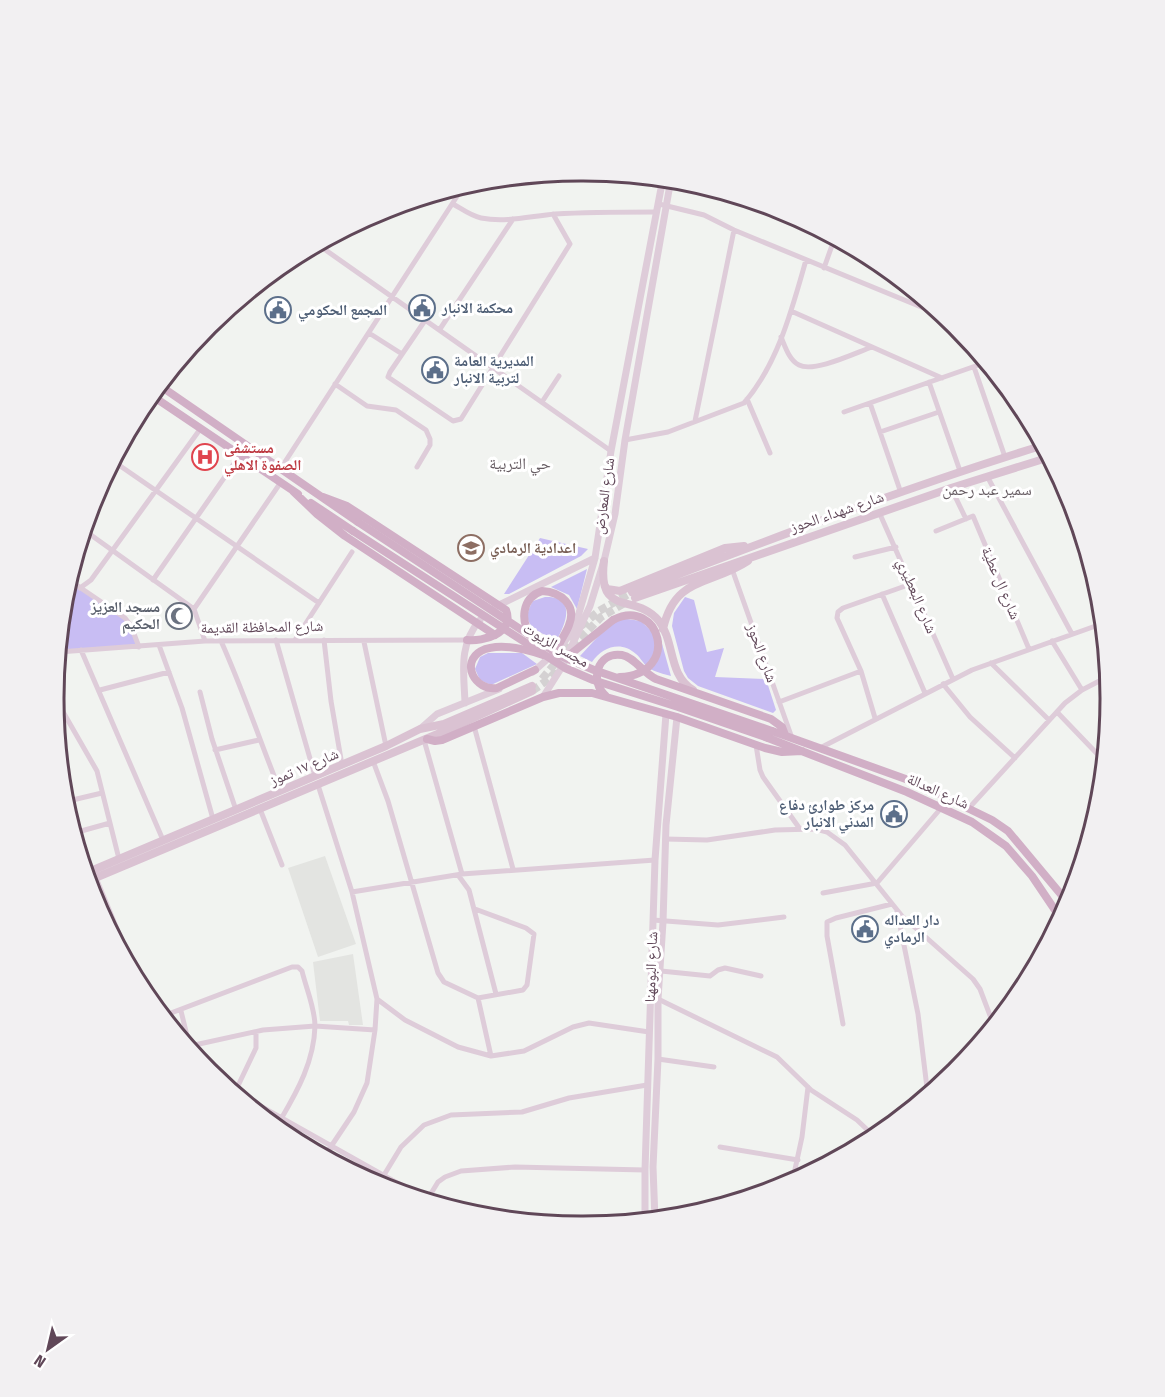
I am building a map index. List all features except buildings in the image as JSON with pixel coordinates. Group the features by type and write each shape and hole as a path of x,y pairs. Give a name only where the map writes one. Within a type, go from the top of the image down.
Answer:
{"main road":[{"path":"167,390 323,497 347,506 506,610 508,620 502,630 481,641 467,640"},
{"path":"159,401 281,482 345,536 495,635"},
{"name":"شارع شهداء الحوز","path":"633,595 757,550 867,505 960,471 1035,448"},
{"name":"شارع شهداء الحوز","path":"757,550 1042,459"},
{"name":"مجسر الزيوت","path":"293,491 559,665 593,680 770,734"},
{"name":"مجسر الزيوت","path":"323,497 532,638 570,660 770,734"},
{"path":"867,505 875,514"},
{"path":"603,582 607,589 620,591 726,548 757,550"},
{"path":"663,629 671,604 682,592 746,563 757,550"},
{"path":"599,559 607,591 615,601 649,612 658,620 681,680 710,699"},
{"path":"532,638 526,629 524,613 530,599 542,591 560,596 570,606 570,622 557,651"},
{"path":"567,657 613,620 629,615 644,619 656,631 659,647 653,662 644,670 627,676 611,676"},
{"path":"535,670 497,688 485,688 475,679 472,662 479,652 493,648 513,648 543,655"},
{"path":"607,697 598,687 597,670 607,657 620,654 632,659 650,676 771,719 789,736"},
{"name":"شارع ١٧ تموز","path":"94,870 342,765 358,763 373,761 426,739 532,688 444,723 420,729 386,746 358,763 318,785 97,878"},
{"path":"426,739 442,740 543,697 578,692 607,697 677,717 782,752 802,751"},
{"name":"شارع العدالة","path":"770,734 789,736 914,782 992,820 1008,831 1062,895"},
{"name":"شارع العدالة","path":"770,734 802,751 942,807 972,822 1006,846 1032,876 1055,910"}],"street":[{"name":"شارع المعارض","path":"543,697 553,684 567,657 590,606 599,559 611,451 662,187"},
{"name":"شارع المعارض","path":"420,729 434,716 511,684 535,670 557,651 571,633 615,514 625,440 670,188"},
{"path":"281,468 458,196"},
{"path":"453,204 474,217 484,219 513,219 553,214 656,212"},
{"path":"659,204 704,215 734,230 922,307"},
{"path":"426,319 390,372 389,380 453,421 461,419 570,244 553,214"},
{"path":"440,329 513,219"},
{"path":"695,421 734,230"},
{"path":"824,267 832,245"},
{"path":"325,249 393,295 611,451"},
{"path":"625,440 668,432 744,403 773,357 791,311 806,260"},
{"path":"791,311 942,378"},
{"path":"369,333 402,354"},
{"path":"781,337 792,360 808,367 821,365 872,347"},
{"path":"844,412 979,365"},
{"path":"974,367 1005,457"},
{"path":"542,402 560,376"},
{"path":"929,382 960,471"},
{"path":"335,384 367,406 396,410 426,430 430,445 417,467"},
{"path":"747,399 770,453"},
{"path":"870,403 901,493"},
{"path":"880,432 939,412"},
{"path":"80,588 91,580 201,428"},
{"path":"153,580 240,455"},
{"path":"120,465 319,603"},
{"path":"987,476 1072,634"},
{"path":"194,609 281,482"},
{"path":"936,531 966,519 951,488"},
{"path":"603,509 615,514"},
{"name":"شارع البعطيري","path":"875,514 896,547 953,679"},
{"name":"شارع ال عطية","path":"966,519 973,516 1029,650"},
{"path":"91,535 194,609 205,641"},
{"path":"855,557 896,547"},
{"path":"295,640 352,552"},
{"path":"465,703 463,658 467,640 487,612 599,559"},
{"name":"شارع الحوز","path":"732,569 789,736"},
{"path":"875,718 861,671 837,618 838,612 843,608 912,584"},
{"path":"77,586 125,618 131,626 139,647"},
{"path":"882,594 925,693"},
{"path":"820,748 953,679 1095,626"},
{"path":"276,640 315,776"},
{"path":"324,640 342,765"},
{"name":"شارع المحافظة القديمة","path":"67,651 205,641 467,640"},
{"path":"221,641 241,685 259,740 280,791"},
{"path":"1052,641 1082,690"},
{"path":"364,642 386,746"},
{"path":"159,645 182,708 213,819"},
{"path":"81,650 163,840"},
{"path":"991,663 1049,720"},
{"path":"779,702 861,671"},
{"path":"100,690 169,672"},
{"path":"969,808 1057,712 1082,690 1099,681"},
{"path":"943,684 970,717 1015,758"},
{"path":"200,692 215,750 236,810"},
{"path":"1057,712 1097,754"},
{"path":"65,714 97,771 119,859"},
{"name":"شارع البومهنا","path":"645,1212 655,860 666,714"},
{"name":"شارع البومهنا","path":"655,1211 653,1167 665,839 677,717"},
{"path":"474,726 513,869"},
{"path":"426,739 460,874 469,890 496,994"},
{"path":"215,750 259,740"},
{"path":"756,745 763,777 800,829"},
{"path":"663,749 673,750"},
{"path":"373,761 388,801 438,973 444,982 478,998 523,990 527,985 534,934 526,928 474,909"},
{"path":"318,785 352,892 377,999 367,1083 354,1112 328,1150"},
{"path":"74,799 102,793"},
{"path":"823,893 877,883 942,807"},
{"path":"260,809 282,864"},
{"path":"81,830 110,823"},
{"path":"665,839 707,840 775,830 800,829 827,832 845,845 892,904 973,980 980,989 991,1017"},
{"path":"352,892 460,874 655,860"},
{"path":"843,1024 827,936 828,922 892,904"},
{"path":"897,909 918,1014 927,1085"},
{"path":"653,920 718,925 784,916"},
{"path":"172,1014 292,967 298,967 302,971 315,1026 308,1068 281,1119 394,1181"},
{"path":"661,971 710,976 725,968 760,976"},
{"path":"478,998 491,1056"},
{"path":"377,999 405,1020 458,1047 491,1056 524,1051 573,1027 589,1023 649,1032"},
{"path":"658,999 777,1056 808,1087 857,1119 868,1130"},
{"path":"181,1011 186,1031"},
{"path":"198,1046 256,1032 315,1026 375,1030"},
{"path":"238,1085 256,1048 256,1032"},
{"path":"658,1059 714,1067"},
{"path":"384,1175 401,1147 424,1125 451,1114 522,1112 569,1098 647,1085"},
{"path":"795,1171 808,1087"},
{"path":"720,1147 798,1160"},
{"path":"432,1194 438,1182 461,1171 516,1167 645,1170"}],"shaded area":[{"path":"540,538 588,549 581,556 509,594 504,594"},
{"path":"587,569 577,609 569,595 551,587"},
{"path":"77,585 129,622 139,647 67,651"},
{"path":"545,597 562,601 565,606 563,627 556,641 536,630 529,621 529,609 533,601"},
{"path":"685,597 694,600 707,652 724,648 715,677 766,679 776,710 773,713 698,686 688,678 672,626 674,613"},
{"path":"620,618 641,621 661,640 671,676 649,668 636,654 624,647 606,649 592,662 580,656 604,630"},
{"path":"488,653 522,653 537,664 491,685 480,680 475,669 480,657"},
{"path":"325,856 356,944 318,957 288,868"},
{"path":"353,954 363,1025 349,1025 348,1021 320,1021 313,962"}],"tunnel":[{"path":"581,626 599,611 632,592"},
{"path":"572,647 601,617 628,601"},
{"path":"542,679 573,635"},
{"path":"532,691 549,679 560,667"}],"place":[{"name":"محكمة الانبار","path":"422,308"},
{"name":"المجمع الحكومي","path":"278,310"},
{"name":"المديرية العامة لتربية الانبار","path":"435,370"},
{"name":"مستشفى الصفوة الاهلي","path":"205,457"},
{"name":"اعدادية الرمادي","path":"471,548"},
{"name":"مسجد العزيز الحكيم","path":"179,616"},
{"name":"مركز طوارئ دفاع المدني الانبار","path":"894,814"},
{"name":"دار العداله الرمادي","path":"865,929"}],"district":[{"name":"حي التربية","path":"520,463"},
{"name":"سمير عبد رحمن","path":"987,489"}]}
